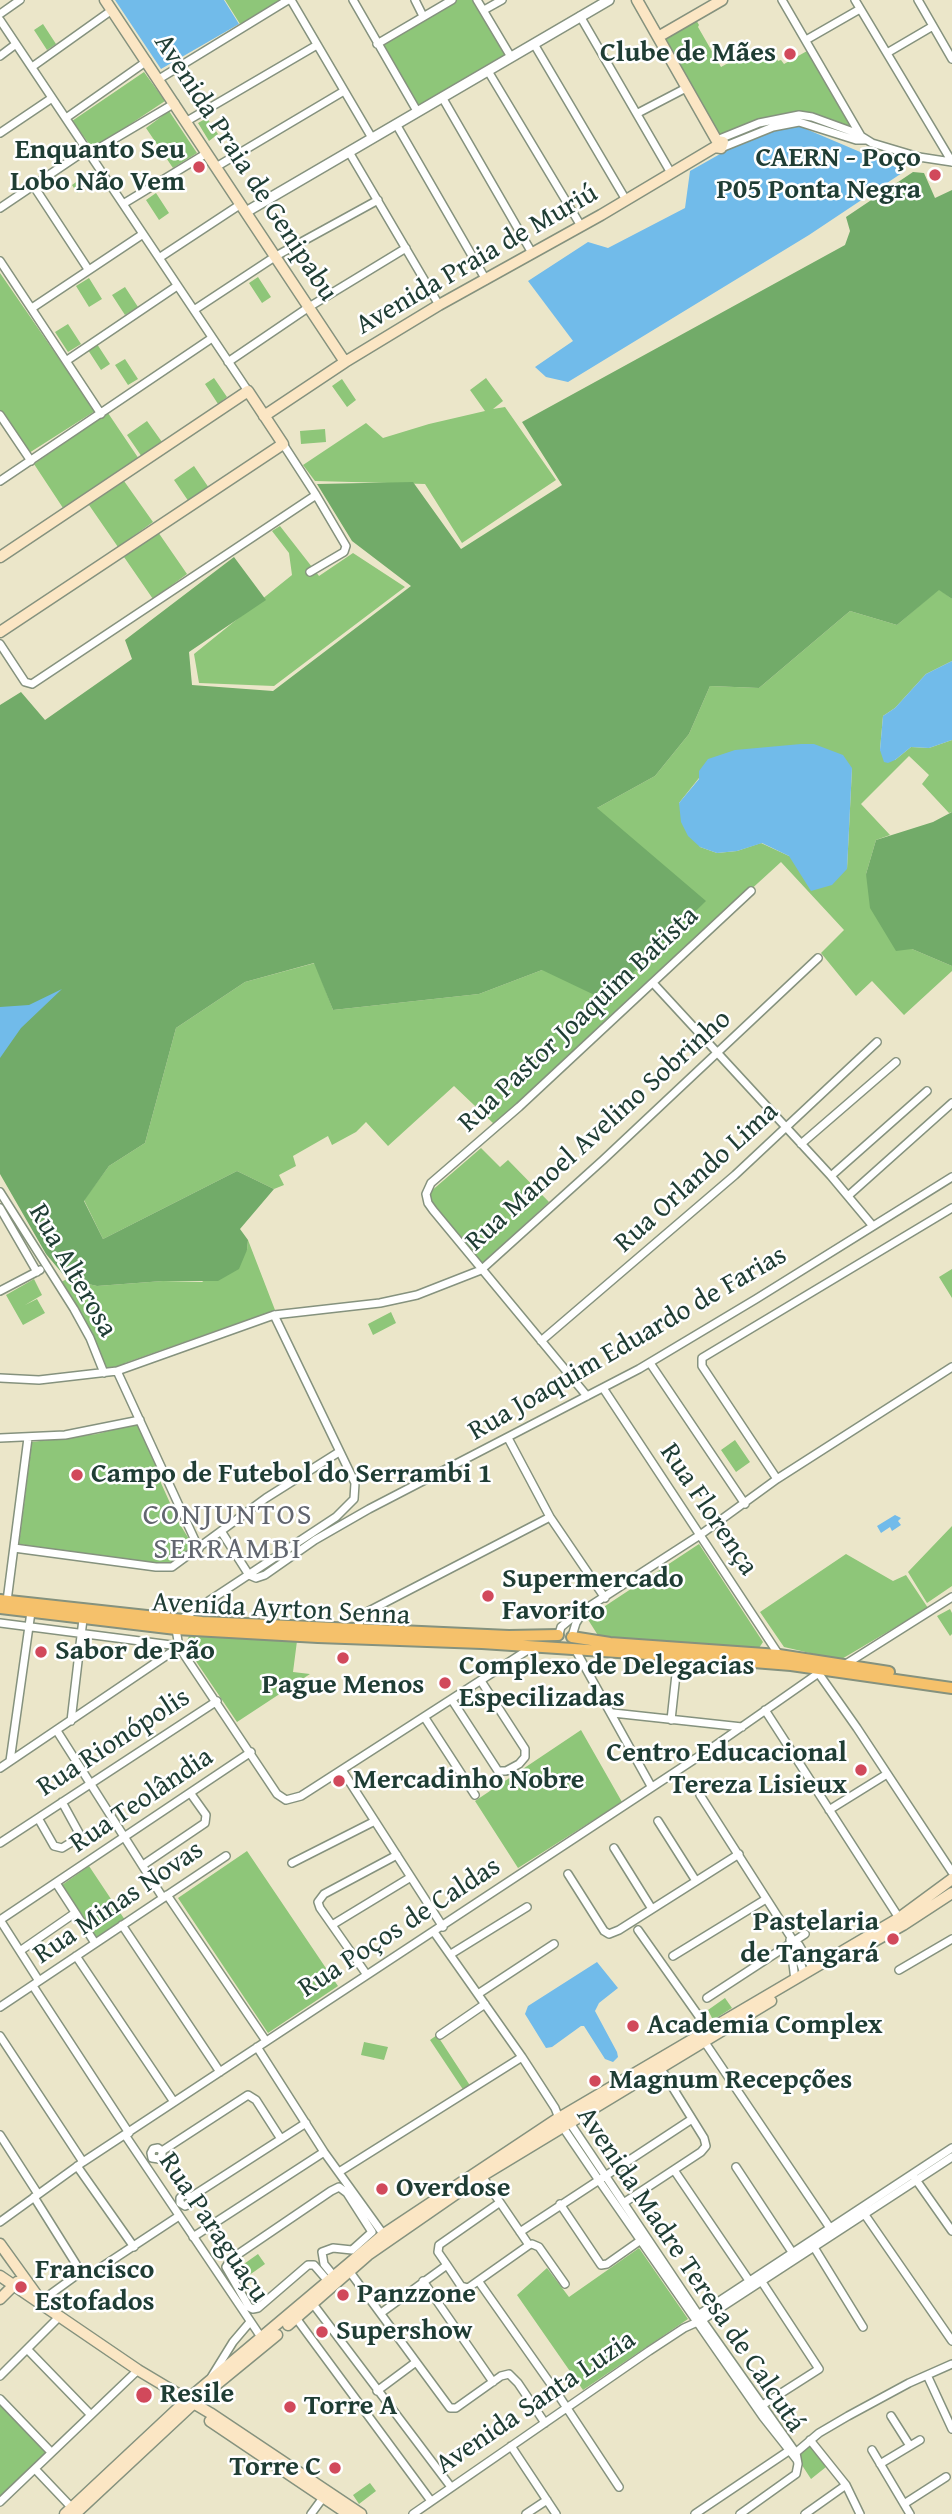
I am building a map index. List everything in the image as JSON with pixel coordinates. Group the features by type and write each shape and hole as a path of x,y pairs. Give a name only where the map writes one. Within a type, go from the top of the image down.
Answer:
{"main road":[{"name":"Avenida Praia de Genipabu","path":"105,0 345,362"},
{"path":"637,0 718,145"},
{"path":"658,37 711,3 722,0"},
{"name":"Avenida Praia de Muriú","path":"264,415 439,305 718,145"},
{"path":"0,557 248,391 283,444 0,632"},
{"name":"Avenida Ayrton Senna","path":"2,1603 31,1612 83,1619 105,1617"},
{"name":"Avenida Ayrton Senna","path":"2,1603 105,1617 318,1637 509,1640 557,1633"},
{"name":"Avenida Ayrton Senna","path":"178,1624 357,1628 509,1640 534,1646 678,1656 952,1688"},
{"path":"572,1637 572,1644 568,1649 556,1643 557,1633 568,1633 572,1637 610,1643 779,1655 952,1682"},
{"path":"709,2036 804,1974 901,1922 952,1879"},
{"path":"264,2341 347,2268 480,2173 563,2120 952,1893"},
{"path":"0,2244 43,2304"},
{"path":"187,2402 296,2318 330,2278 347,2268"},
{"path":"0,2276 325,2494 361,2514"},
{"path":"0,2299 22,2276"},
{"path":"72,2512 210,2379 231,2367"},
{"path":"325,2494 348,2514"}],"street":[{"path":"0,13 20,0"},
{"path":"159,79 290,0 372,138"},
{"path":"353,0 417,111"},
{"path":"415,0 424,16"},
{"path":"377,44 452,0"},
{"path":"477,0 512,57"},
{"path":"484,10 502,0"},
{"path":"159,258 243,208 349,152 609,0"},
{"path":"782,0 862,139"},
{"path":"855,0 952,163"},
{"path":"918,0 952,59"},
{"path":"806,40 860,9"},
{"path":"32,67 112,10"},
{"path":"580,16 671,173"},
{"path":"0,20 248,391"},
{"path":"887,53 933,26"},
{"path":"0,55 16,44"},
{"path":"534,44 626,200"},
{"path":"187,121 317,45"},
{"path":"66,118 147,61"},
{"path":"488,71 580,226"},
{"path":"638,113 686,88"},
{"path":"216,167 344,91"},
{"path":"442,97 532,253"},
{"path":"0,133 52,98"},
{"path":"0,208 88,152 175,103"},
{"name":"Avenida Praia de Muriú","path":"718,145 769,120 799,115 812,117 862,139 919,157 952,163"},
{"path":"396,124 485,280"},
{"path":"349,152 439,305"},
{"path":"123,204 207,153"},
{"path":"33,185 89,269"},
{"path":"194,310 276,256 378,200"},
{"path":"32,309 143,234"},
{"path":"228,362 309,307 406,248"},
{"path":"0,261 102,414"},
{"path":"66,361 177,286"},
{"path":"0,481 212,338"},
{"path":"0,415 32,461"},
{"path":"283,444 346,546 344,552 310,572"},
{"path":"0,644 29,685 39,681 316,495"},
{"name":"Rua Pastor Joaquim Batista","path":"481,1270 428,1203 426,1194 435,1180 521,1108 751,891"},
{"name":"Rua Manoel Avelino Sobrinho","path":"0,1377 39,1380 117,1371 274,1315 380,1303 417,1295 481,1270 605,1162 818,958"},
{"path":"653,983 831,1176 872,1225"},
{"name":"Rua Orlando Lima","path":"541,1341 710,1197 877,1042"},
{"path":"801,1144 896,1062"},
{"path":"831,1176 927,1091"},
{"path":"848,1196 952,1103"},
{"name":"Rua Joaquim Eduardo de Farias","path":"249,1574 254,1578 261,1577 315,1540 370,1508 650,1363 952,1177"},
{"name":"Rua Alterosa","path":"0,1192 85,1328 104,1373"},
{"name":"Rua Alterosa","path":"0,1208 37,1272"},
{"path":"777,1479 701,1362 704,1357 952,1208"},
{"path":"0,1291 47,1266"},
{"path":"481,1270 587,1396"},
{"path":"14,1548 162,1567 176,1566 221,1531 339,1452 274,1315"},
{"path":"650,1363 745,1504"},
{"path":"557,1633 589,1608 745,1504 777,1479 952,1367"},
{"name":"Rua Alterosa","path":"117,1371 199,1549"},
{"name":"Rua Florença","path":"603,1388 633,1442 700,1535 779,1655"},
{"path":"0,1438 95,1431 140,1420"},
{"path":"508,1437 550,1517 605,1598"},
{"path":"2,1603 14,1548 27,1438"},
{"name":"Rua Joaquim Eduardo de Farias","path":"178,1624 346,1509 354,1499 355,1483 339,1452"},
{"path":"357,1628 365,1613 550,1517"},
{"path":"221,1531 249,1574"},
{"path":"846,1664 952,1597"},
{"path":"572,1637 577,1620 589,1608"},
{"path":"10,1761 31,1612"},
{"path":"71,1721 83,1619"},
{"path":"0,1623 179,1647"},
{"path":"178,1624 179,1647 251,1752 257,1767 286,1800 301,1796 315,1784 342,1770 534,1646"},
{"path":"509,1640 516,1657"},
{"path":"0,1768 179,1647"},
{"path":"568,1649 613,1713 652,1786"},
{"path":"671,1720 678,1656"},
{"path":"821,1672 952,1872"},
{"name":"Rua Poços de Caldas","path":"0,2222 80,2164 438,1930 821,1672"},
{"path":"452,1700 498,1771 502,1772 519,1764 526,1755 521,1741 481,1681"},
{"name":"Rua Rionópolis","path":"0,1843 217,1701"},
{"path":"765,1710 901,1922"},
{"path":"613,1713 742,1727"},
{"path":"425,1717 475,1795"},
{"path":"57,1731 124,1838 266,2040"},
{"name":"Rua Teolândia","path":"0,1920 251,1752"},
{"name":"Avenida Madre Teresa de Calcutá","path":"342,1770 411,1877 452,1954 523,2057 598,2179 793,2454"},
{"path":"829,1810 887,1774"},
{"path":"143,1865 205,1823 206,1815 191,1794"},
{"path":"700,1795 793,1941 804,1974"},
{"path":"38,1818 54,1846 62,1848 77,1839 79,1833 62,1802"},
{"path":"292,1863 375,1821"},
{"path":"658,1821 696,1881"},
{"path":"614,1848 652,1909"},
{"path":"568,1874 607,1934 619,1930 739,1854"},
{"path":"367,1975 318,1905 321,1897 397,1855"},
{"name":"Rua Minas Novas","path":"0,2007 226,1856"},
{"path":"332,1925 411,1877"},
{"name":"Rua Teolândia","path":"56,1883 95,1943"},
{"path":"673,1956 766,1899"},
{"path":"452,1954 527,1907"},
{"path":"20,1951 75,1913"},
{"name":"Rua Paraguaçu","path":"0,1920 3,1934 20,1951 36,1984 127,2134 264,2341"},
{"path":"122,1925 220,2072"},
{"path":"638,1930 709,2036 832,2231"},
{"path":"707,1998 805,1934"},
{"path":"899,1970 952,1938"},
{"path":"793,1941 804,1974"},
{"path":"479,1993 554,1944"},
{"path":"76,1956 174,2102"},
{"path":"440,2035 459,2025 485,2004"},
{"path":"0,2036 134,2247"},
{"path":"257,2047 324,2152 386,2238"},
{"path":"339,2172 523,2057"},
{"path":"625,2202 705,2149 706,2142 701,2132 658,2064"},
{"path":"162,2151 248,2095 254,2098 281,2139"},
{"path":"520,2232 692,2119"},
{"name":"Avenida Madre Teresa de Calcutá","path":"563,2120 625,2202 698,2319"},
{"path":"191,2197 306,2123"},
{"path":"0,2135 82,2272 91,2274 179,2216"},
{"name":"Avenida Santa Luzia","path":"413,2514 684,2328 914,2177 952,2148"},
{"path":"193,2237 324,2152"},
{"name":"Avenida Santa Luzia","path":"914,2177 952,2157"},
{"path":"736,2167 797,2252"},
{"path":"674,2169 751,2283"},
{"path":"480,2173 529,2245"},
{"path":"914,2177 952,2231"},
{"path":"339,2187 347,2193 372,2232 352,2250 333,2248 322,2252 330,2278 314,2264 308,2264 258,2308 253,2309 249,2307 226,2267 231,2259 339,2187"},
{"path":"499,2203 449,2238 438,2249 446,2265 463,2287 468,2288 479,2282 532,2244 538,2247 565,2284"},
{"path":"560,2204 601,2265 607,2264 641,2240"},
{"path":"863,2211 952,2341"},
{"path":"812,2244 863,2327"},
{"path":"381,2313 446,2265"},
{"path":"347,2268 452,2409 456,2409 504,2374 511,2375 545,2423"},
{"path":"43,2304 82,2272"},
{"path":"759,2278 819,2369 760,2406"},
{"path":"424,2281 493,2382"},
{"path":"479,2282 619,2487"},
{"path":"310,2300 451,2487"},
{"path":"0,2376 59,2317"},
{"path":"296,2318 431,2501"},
{"path":"210,2379 233,2342 250,2322"},
{"path":"27,2350 91,2415"},
{"path":"377,2391 416,2362"},
{"path":"695,2514 870,2403 952,2364"},
{"path":"0,2502 138,2370"},
{"path":"927,2375 952,2428"},
{"path":"0,2399 51,2452"},
{"path":"891,2416 910,2446"},
{"path":"810,2440 846,2485 860,2514"},
{"path":"880,2463 920,2440"},
{"path":"511,2446 556,2514"},
{"path":"872,2450 910,2514"},
{"path":"740,2514 796,2474 793,2454"},
{"path":"35,2469 72,2512"},
{"path":"904,2504 946,2477"},
{"path":"805,2514 846,2485"},
{"path":"311,2514 325,2494"},
{"path":"526,2514 547,2500"}],"green space":[{"path":"225,0 282,0 240,24"},
{"path":"457,0 473,0 506,56 419,107 382,44"},
{"path":"695,18 721,67 748,52 755,63 774,54 778,61 781,60 784,64 807,51 854,131 804,113 719,137 662,37"},
{"path":"43,24 56,44 47,50 34,30"},
{"path":"144,72 165,101 93,149 72,121"},
{"path":"169,111 197,153 173,168 146,128"},
{"path":"207,118 218,134 209,141 198,123"},
{"path":"93,170 99,178 77,193 72,185"},
{"path":"913,172 924,173 935,198 952,190 952,599 939,590 897,625 850,611 759,688 710,686 689,734 655,776 597,808 706,901 605,1000 542,970 479,994 333,1010 314,963 245,982 176,1028 145,1143 109,1166 84,1201 103,1239 237,1171 274,1189 240,1229 248,1240 239,1269 218,1281 163,1281 97,1286 67,1279 46,1254 0,1174 0,705 21,692 45,720 132,659 125,640 234,557 266,600 189,652 192,685 273,691 411,586 352,541 317,484 413,482 461,549 562,485 522,422 845,245 850,231 846,217"},
{"path":"156,193 169,213 159,220 146,200"},
{"path":"0,273 95,411 29,453 0,410"},
{"path":"258,277 271,297 262,303 249,283"},
{"path":"89,278 102,299 89,307 76,286"},
{"path":"125,287 138,307 125,315 112,295"},
{"path":"68,324 81,344 68,352 55,332"},
{"path":"97,344 110,364 101,370 88,350"},
{"path":"125,359 138,379 128,385 115,365"},
{"path":"214,378 227,397 218,404 205,384"},
{"path":"486,378 503,401 493,409 505,407 556,480 462,543 425,484 315,481 303,465 366,423 383,438 485,411 470,390"},
{"path":"342,379 356,400 347,407 332,386"},
{"path":"108,413 139,459 63,508 34,464"},
{"path":"147,421 162,442 142,457 127,435"},
{"path":"325,429 326,442 301,444 300,431"},
{"path":"194,466 209,488 189,502 174,480"},
{"path":"124,481 153,522 118,547 89,505"},
{"path":"280,526 319,576 353,553 405,587 274,686 199,683 194,654 292,575 289,553 272,531"},
{"path":"158,532 187,574 153,599 124,557"},
{"path":"939,589 952,599 952,661 926,674 895,708 883,716 880,750 895,760 911,747 929,748 952,740 952,812 949,813 922,784 929,775 909,756 861,804 890,835 876,840 866,874 912,949 952,966 952,971 904,1015 872,981 856,996 821,953 844,930 781,862 494,1124 454,1086 388,1146 366,1122 356,1132 332,1145 328,1136 293,1156 296,1166 279,1175 284,1185 274,1189 237,1171 103,1239 84,1200 109,1166 145,1143 176,1028 245,982 315,963 333,1010 479,994 542,970 597,808 655,776 689,734 710,686 759,688 850,611 897,625","holes":["852,768 847,869 789,856 761,843 737,851 717,853 700,847 679,803 699,778"]},
{"path":"952,812 952,966 912,949 896,951 870,908 866,874 876,840 933,822"},
{"path":"481,1148 500,1167 508,1160 549,1202 482,1264 429,1203 429,1193"},
{"path":"248,1240 275,1310 125,1363 117,1370 103,1366 91,1332 61,1282 67,1279 97,1286 163,1281 202,1282 247,1250"},
{"path":"952,1269 952,1298 939,1277"},
{"path":"34,1279 42,1295 25,1305 37,1299 45,1313 23,1325 6,1295"},
{"path":"391,1312 396,1323 373,1335 368,1324"},
{"path":"139,1425 179,1523 194,1547 172,1564 162,1565 19,1544 32,1442 97,1434"},
{"path":"735,1440 750,1462 736,1472 721,1450"},
{"path":"952,1526 952,1586 927,1603 908,1572"},
{"path":"699,1544 763,1642 759,1648 599,1637 587,1618"},
{"path":"846,1554 893,1581 906,1575 928,1608 840,1660 784,1647 760,1612"},
{"path":"950,1609 952,1634 950,1636 937,1616"},
{"path":"189,1636 297,1641 293,1672 310,1674 237,1722 185,1645"},
{"path":"581,1730 622,1802 518,1868 475,1801"},
{"path":"247,1851 338,1986 268,2033 178,1898"},
{"path":"89,1866 125,1920 97,1938 62,1885"},
{"path":"725,1998 732,2008 713,2020 708,2010"},
{"path":"437,2035 471,2087 464,2091 430,2040"},
{"path":"364,2042 388,2047 384,2060 361,2055"},
{"path":"639,2248 688,2319 583,2390 517,2295 547,2268 569,2297"},
{"path":"258,2254 265,2264 248,2276 241,2266"},
{"path":"0,2405 48,2453 0,2498"},
{"path":"810,2445 826,2467 811,2479 796,2456"},
{"path":"370,2483 376,2491 359,2504 353,2495"}],"water":[{"path":"115,0 224,0 239,24 161,69"},
{"path":"799,126 905,171 809,235 568,382 546,377 535,367 573,341 528,281 588,242 608,248 685,208 690,171 736,145 777,130"},
{"path":"952,661 952,740 929,748 911,747 895,760 884,762 880,750 883,716 895,708 926,674"},
{"path":"814,744 843,755 852,768 847,869 832,885 811,891 789,856 762,843 737,851 717,853 700,847 688,836 681,822 679,803 699,779 699,771 708,759 735,750"},
{"path":"62,989 21,1028 0,1058 0,1007 29,1005"},
{"path":"895,1515 901,1518 898,1521 901,1525 892,1531 890,1527 881,1533 877,1526"},
{"path":"597,1962 618,1988 599,2003 595,2011 617,2052 618,2057 613,2062 605,2059 584,2026 552,2047 546,2048 525,2014 528,2006"}],"place":[{"name":"Clube de Mães","path":"790,54"},
{"name":"Enquanto Seu Lobo Não Vem","path":"199,167"},
{"name":"CAERN - Poço P05 Ponta Negra","path":"935,175"},
{"name":"Campo de Futebol do Serrambi 1","path":"77,1475"},
{"name":"Supermercado Favorito","path":"488,1596"},
{"name":"Sabor de Pão","path":"41,1652"},
{"name":"Pague Menos","path":"343,1658"},
{"name":"Complexo de Delegacias Especilizadas","path":"445,1683"},
{"name":"Centro Educacional Tereza Lisieux","path":"861,1770"},
{"name":"Mercadinho Nobre","path":"339,1781"},
{"name":"Pastelaria de Tangará","path":"893,1939"},
{"name":"Academia Complex","path":"633,2026"},
{"name":"Magnum Recepções","path":"595,2081"},
{"name":"Overdose","path":"382,2189"},
{"name":"Francisco Estofados","path":"21,2287"},
{"name":"Panzzone","path":"343,2295"},
{"name":"Supershow","path":"322,2332"},
{"name":"Resile","path":"144,2395"},
{"name":"Torre A","path":"290,2407"},
{"name":"Torre C","path":"335,2468"}],"district":[{"name":"CONJUNTOS SERRAMBI","path":"228,1533"}]}
